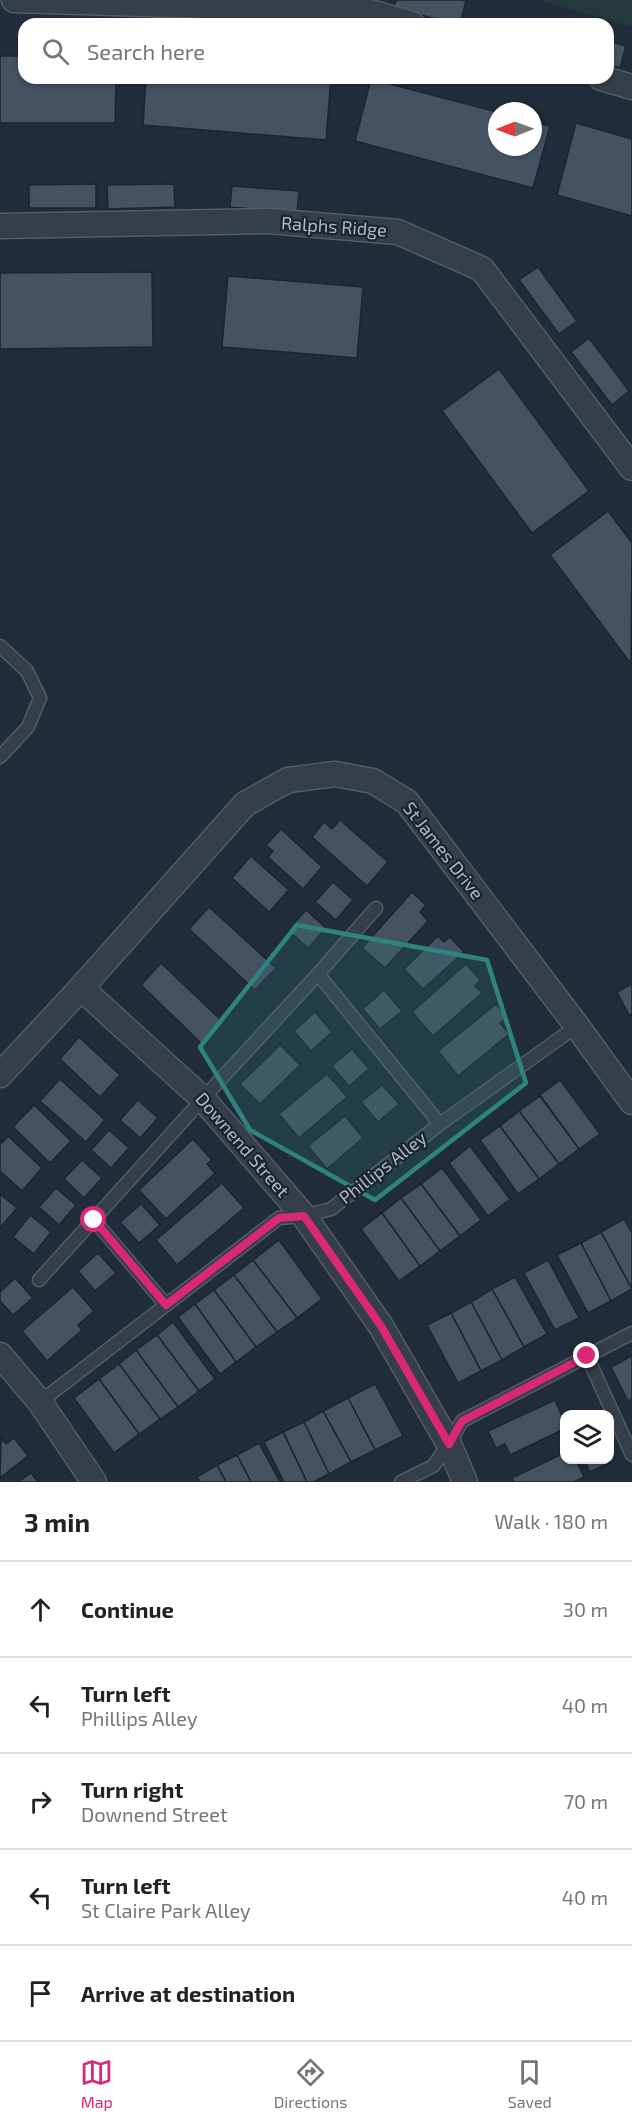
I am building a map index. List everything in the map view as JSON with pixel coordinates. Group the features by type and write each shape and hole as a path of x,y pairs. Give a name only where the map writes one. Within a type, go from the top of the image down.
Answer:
{"street":[{"path":"14,0 367,11 391,18"},
{"path":"614,82 632,87"},
{"name":"Ralphs Ridge","path":"0,226 269,222 398,231 482,269 632,468"},
{"name":"St James Drive","path":"0,1075 245,804 288,780 335,774 373,781 407,802 632,1102"},
{"name":"Downend Street","path":"81,988 203,1099 304,1216 381,1326 449,1444 465,1482"},
{"path":"0,1355 40,1402 94,1482"}],"lane":[{"path":"0,646 27,671 40,698 27,727 0,757"},
{"path":"39,1280 376,908"},
{"path":"318,974 440,1124"},
{"name":"Phillips Alley","path":"40,1402 279,1218 304,1216 331,1209 440,1124 577,1026"},
{"path":"94,1220 166,1305"},
{"path":"401,1482 433,1466 462,1421 632,1333"},
{"path":"587,1356 632,1455"}],"highlighted area":[{"path":"297,925 487,960 526,1083 375,1200 250,1130 200,1047"}],"green space":[{"path":"538,0 632,0 632,27 614,22 614,18 601,18"}],"building":[{"path":"396,0 466,1 462,18 432,18 394,8"},
{"path":"614,43 626,46 620,68 614,66"},
{"path":"0,56 18,56 18,84 116,84 115,123 0,123"},
{"path":"146,84 331,84 326,140 143,125"},
{"path":"370,84 390,84 488,110 488,156 542,156 533,188 355,141"},
{"path":"576,123 632,139 632,216 557,195"},
{"path":"542,124 550,126 542,155"},
{"path":"96,184 96,208 29,208 29,185"},
{"path":"174,184 175,207 108,209 107,185"},
{"path":"232,186 299,191 297,213 230,207"},
{"path":"538,267 577,321 559,334 519,280"},
{"path":"152,272 153,347 0,349 0,273"},
{"path":"228,276 363,287 357,358 222,347"},
{"path":"589,338 629,391 612,405 571,352"},
{"path":"499,369 589,491 532,533 442,411"},
{"path":"608,511 632,543 631,664 550,555"},
{"path":"340,820 388,862 367,886 312,837 324,822 332,829"},
{"path":"281,829 322,867 303,889 268,857 273,851 266,845"},
{"path":"251,856 289,890 269,912 232,878"},
{"path":"333,882 353,900 336,920 315,902"},
{"path":"412,892 426,905 420,912 428,921 385,968 362,948"},
{"path":"209,907 276,968 255,990 189,929"},
{"path":"306,910 326,928 308,948 288,930"},
{"path":"438,936 444,942 450,937 464,952 423,989 404,969"},
{"path":"161,963 224,1023 203,1045 141,985"},
{"path":"466,964 480,980 475,986 482,993 433,1036 412,1012"},
{"path":"632,984 632,1014 629,1015 617,992"},
{"path":"384,990 402,1011 380,1029 363,1009"},
{"path":"496,1004 507,1017 500,1023 509,1034 458,1076 438,1051"},
{"path":"315,1012 332,1032 311,1051 294,1031"},
{"path":"79,1037 120,1075 100,1097 60,1059"},
{"path":"280,1045 300,1065 260,1104 240,1084"},
{"path":"352,1049 369,1069 349,1086 332,1066"},
{"path":"327,1074 347,1097 299,1138 279,1114"},
{"path":"60,1079 105,1120 86,1142 40,1101"},
{"path":"560,1080 600,1134 579,1149 540,1095"},
{"path":"382,1085 399,1104 378,1122 361,1102"},
{"path":"540,1096 579,1149 559,1164 519,1111"},
{"path":"138,1100 158,1118 140,1138 120,1120"},
{"path":"34,1105 71,1141 50,1163 13,1127"},
{"path":"519,1111 559,1164 539,1179 500,1126"},
{"path":"345,1116 363,1138 327,1169 308,1146"},
{"path":"500,1126 539,1179 518,1194 480,1140"},
{"path":"109,1130 129,1148 111,1168 91,1150"},
{"path":"8,1136 42,1168 22,1191 0,1171 0,1141 2,1143"},
{"path":"193,1139 212,1160 207,1164 215,1173 166,1219 139,1190"},
{"path":"470,1146 510,1199 488,1216 449,1163"},
{"path":"82,1160 102,1178 84,1198 64,1179"},
{"path":"442,1168 481,1220 460,1236 421,1184"},
{"path":"222,1183 244,1208 177,1265 156,1240"},
{"path":"421,1184 460,1236 440,1251 401,1198"},
{"path":"56,1188 76,1205 59,1225 39,1207"},
{"path":"0,1194 17,1208 0,1228"},
{"path":"401,1198 440,1251 420,1266 382,1213"},
{"path":"141,1204 160,1225 139,1243 120,1222"},
{"path":"382,1213 420,1266 399,1281 361,1229"},
{"path":"30,1215 51,1232 34,1254 13,1237"},
{"path":"624,1219 632,1233 632,1289 601,1232"},
{"path":"601,1232 632,1289 611,1301 581,1243"},
{"path":"279,1240 322,1299 297,1318 253,1260"},
{"path":"581,1243 611,1301 588,1313 557,1255"},
{"path":"98,1253 116,1273 95,1291 78,1271"},
{"path":"253,1260 297,1318 277,1332 234,1275"},
{"path":"548,1260 579,1318 555,1330 524,1273"},
{"path":"234,1275 277,1332 256,1347 214,1290"},
{"path":"515,1277 547,1334 524,1347 492,1289"},
{"path":"15,1278 33,1298 13,1315 0,1301 0,1292"},
{"path":"73,1287 94,1311 78,1325 82,1330 47,1361 22,1331"},
{"path":"492,1289 524,1347 502,1360 471,1302"},
{"path":"214,1290 256,1347 236,1362 195,1304"},
{"path":"471,1302 502,1360 481,1371 451,1313"},
{"path":"195,1304 236,1362 220,1374 178,1317"},
{"path":"451,1313 481,1371 458,1383 427,1325"},
{"path":"173,1322 215,1379 199,1391 157,1335"},
{"path":"157,1335 199,1391 178,1407 136,1350"},
{"path":"136,1350 178,1407 160,1419 119,1364"},
{"path":"632,1356 632,1399 628,1401 611,1367"},
{"path":"119,1364 160,1419 139,1434 99,1379"},
{"path":"99,1379 139,1434 114,1453 74,1398"},
{"path":"375,1384 403,1436 375,1450 348,1398"},
{"path":"348,1398 375,1450 351,1462 323,1411"},
{"path":"555,1400 560,1412 560,1431 510,1455 505,1444 496,1448 488,1431"},
{"path":"323,1411 351,1462 329,1474 304,1422"},
{"path":"304,1422 329,1474 313,1482 307,1482 283,1432"},
{"path":"283,1432 307,1482 284,1482 264,1442"},
{"path":"1,1438 6,1444 14,1438 28,1456 0,1478"},
{"path":"259,1443 280,1482 251,1482 237,1455"},
{"path":"237,1455 251,1482 226,1482 217,1465"},
{"path":"560,1455 560,1464 578,1464 584,1477 574,1482 514,1482 512,1478"},
{"path":"586,1464 607,1464 590,1472"},
{"path":"217,1465 226,1482 200,1482 197,1477"},
{"path":"31,1473 38,1482 18,1482"}],"route":[{"path":"94,1220 166,1305 279,1218 304,1216 381,1326 449,1444 462,1421 587,1356"}]}
